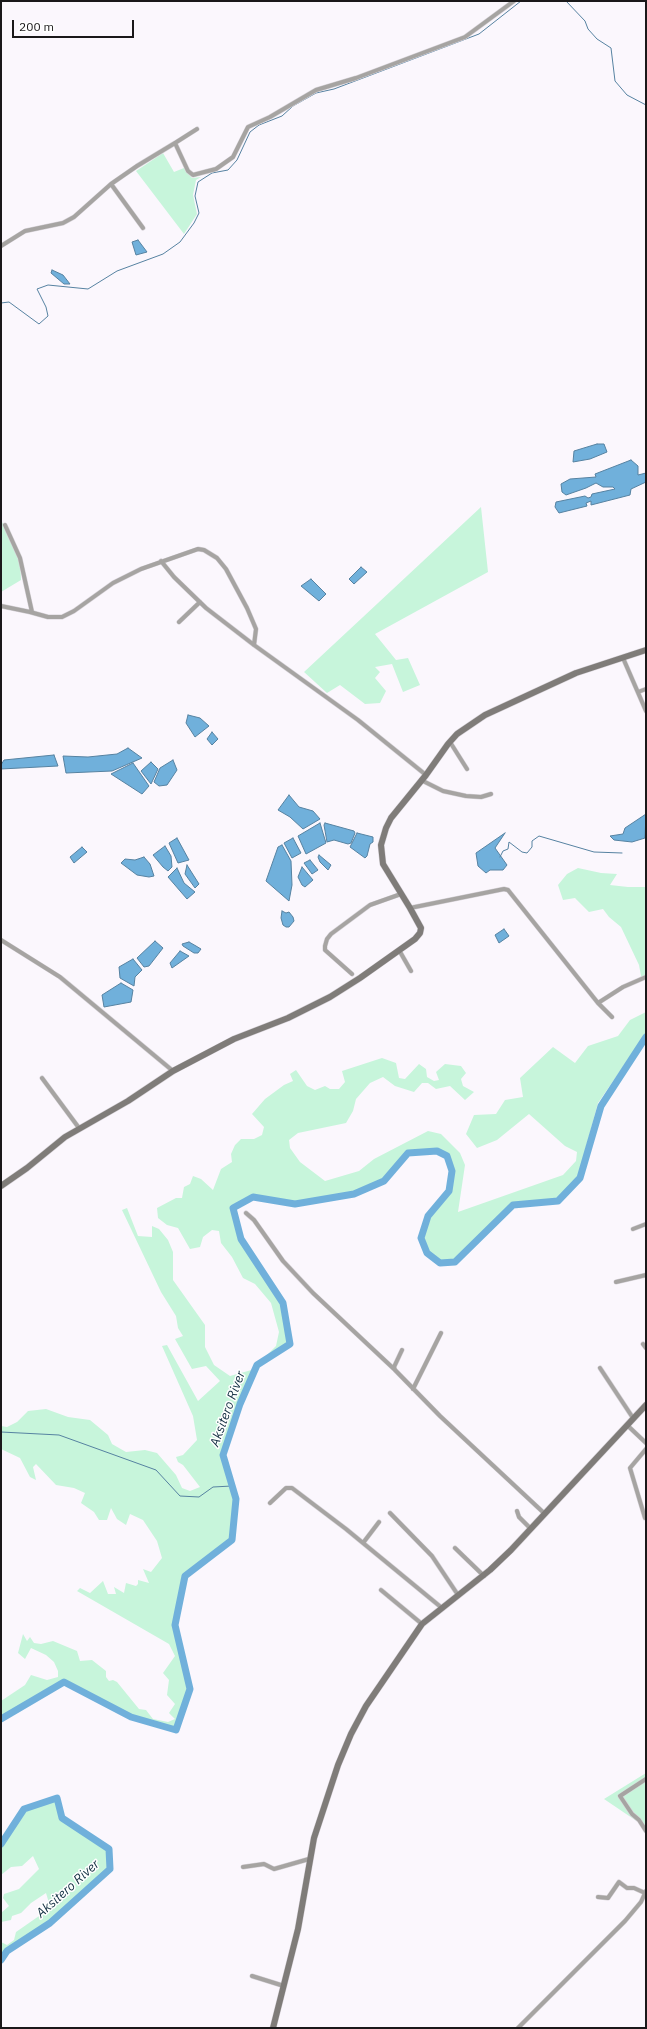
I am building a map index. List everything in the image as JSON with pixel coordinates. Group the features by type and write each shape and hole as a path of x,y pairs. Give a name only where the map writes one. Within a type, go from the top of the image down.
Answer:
{"street":[{"path":"174,143 188,171 193,175 216,169 233,157 248,127 270,117 316,90 356,78 465,37 514,1"},
{"path":"1,246 25,231 63,223 74,217 112,184 137,166 197,129"},
{"path":"112,184 144,228"},
{"path":"5,525 20,558 32,612"},
{"path":"1,606 32,612 48,617 62,617 74,611 113,583 161,561 198,549 204,550 217,558 231,576 256,629 254,646"},
{"path":"161,561 200,602 254,646 358,720 426,775"},
{"path":"178,622 200,602"},
{"path":"1,1186 79,1128 128,1101 173,1071 234,1039 288,1018 330,997 360,978 420,933 420,928 410,908 383,864 381,845 391,818 426,775 450,742 457,734 485,715 576,673 646,650"},
{"path":"623,658 646,711"},
{"path":"638,692 646,689"},
{"path":"450,742 467,769"},
{"path":"421,780 443,790 474,797 491,794"},
{"path":"410,908 508,890 598,1003 612,1017"},
{"path":"352,974 325,950 325,946 331,934 370,905 401,894"},
{"path":"1,940 60,977 173,1071"},
{"path":"399,950 411,971"},
{"path":"598,1003 623,988 646,977"},
{"path":"42,1078 79,1128"},
{"path":"246,1213 254,1220 283,1261 313,1293 545,1514"},
{"path":"633,1230 646,1224"},
{"path":"616,1282 646,1275"},
{"path":"413,1389 441,1333"},
{"path":"394,1369 402,1350"},
{"path":"600,1368 633,1418"},
{"path":"273,2028 298,1929 316,1831 334,1778 356,1724 366,1706 422,1624 484,1576 511,1550 646,1405"},
{"path":"627,1425 646,1443"},
{"path":"645,1518 630,1468 646,1449"},
{"path":"270,1503 286,1488 292,1488 363,1543 442,1608"},
{"path":"517,1511 519,1517 531,1529"},
{"path":"390,1513 432,1556 458,1596"},
{"path":"363,1543 379,1522"},
{"path":"455,1548 484,1576"},
{"path":"381,1590 422,1624"},
{"path":"645,1781 620,1796 646,1831"},
{"path":"243,1867 264,1864 274,1869 310,1859"},
{"path":"518,2028 625,1921 641,1902 645,1892 634,1888 627,1888 619,1882 608,1898 598,1897"},
{"path":"252,1976 284,1986"}],"green space":[{"path":"163,153 174,172 184,168 192,178 201,177 196,180 193,195 197,214 184,234 136,171"},
{"path":"481,507 488,572 375,634 396,660 408,658 420,685 403,692 392,664 375,667 380,672 375,678 386,691 380,703 365,704 340,685 327,693 304,672"},
{"path":"1,520 20,558 21,580 1,592"},
{"path":"578,868 601,873 617,874 610,885 646,887 646,977 639,979 641,976 639,965 621,927 609,917 603,909 589,912 575,898 563,900 558,885 567,874"},
{"path":"646,1012 646,1033 598,1103 584,1154 580,1178 558,1201 513,1205 455,1262 440,1263 427,1253 421,1238 428,1216 449,1191 452,1171 447,1156 437,1151 408,1153 384,1181 354,1194 295,1204 253,1197 233,1208 241,1239 283,1303 290,1344 257,1365 276,1346 279,1332 271,1303 255,1284 243,1278 232,1257 221,1243 219,1231 212,1230 203,1237 200,1247 190,1249 178,1228 167,1225 158,1218 157,1208 176,1198 182,1198 184,1187 190,1184 193,1176 201,1179 213,1190 221,1169 232,1162 231,1154 235,1145 241,1139 254,1139 262,1135 264,1127 252,1114 265,1099 284,1085 293,1081 290,1074 296,1070 307,1086 315,1090 325,1086 330,1089 339,1089 345,1082 342,1071 382,1058 396,1063 399,1078 405,1079 419,1064 426,1069 427,1077 434,1081 439,1080 436,1072 445,1064 461,1066 466,1073 461,1079 463,1086 474,1092 465,1100 450,1086 436,1089 428,1083 422,1083 414,1092 395,1086 383,1077 370,1083 356,1099 353,1111 346,1123 298,1133 289,1140 290,1148 300,1162 325,1181 359,1171 374,1159 428,1131 441,1134 460,1153 465,1165 458,1212 563,1175 576,1161 577,1152 565,1146 529,1114 497,1140 477,1148 466,1134 474,1115 496,1114 505,1100 523,1097 520,1078 553,1047 575,1063 588,1046 618,1036 630,1020"},
{"path":"127,1208 138,1236 152,1237 152,1226 159,1229 168,1240 173,1252 173,1280 205,1325 205,1347 214,1365 230,1376 255,1369 223,1455 236,1499 232,1540 185,1576 175,1625 190,1689 176,1730 131,1717 64,1682 1,1719 1,1701 25,1685 31,1675 47,1680 58,1677 58,1671 54,1662 46,1655 31,1648 25,1659 18,1653 23,1634 27,1641 30,1637 34,1643 41,1644 53,1641 77,1651 80,1661 92,1660 106,1671 106,1677 109,1681 113,1680 117,1682 139,1709 146,1710 153,1719 168,1722 175,1719 169,1713 175,1704 167,1695 169,1680 163,1673 175,1656 169,1644 77,1591 80,1588 90,1593 103,1581 108,1594 116,1594 114,1587 124,1593 126,1583 136,1586 138,1584 138,1580 149,1583 143,1569 151,1572 162,1558 157,1541 143,1520 130,1514 126,1525 117,1519 111,1508 107,1520 99,1520 94,1512 81,1503 85,1493 74,1488 56,1485 36,1464 33,1467 36,1480 30,1477 20,1458 1,1449 1,1426 7,1427 17,1422 28,1411 46,1409 68,1417 90,1420 108,1435 112,1444 126,1452 145,1450 157,1453 176,1475 182,1488 190,1491 200,1487 183,1465 178,1462 176,1457 183,1455 197,1440 193,1416 162,1346 167,1345 198,1401 220,1381 206,1366 192,1369 175,1339 183,1336 178,1328 176,1316 161,1292 122,1210"},
{"path":"646,1773 646,1835 638,1822 604,1799"},
{"path":"57,1798 61,1815 109,1849 110,1869 50,1923 8,1951 1,1960 1,1942 7,1945 14,1940 16,1932 39,1916 49,1903 46,1893 31,1903 21,1913 12,1916 11,1920 1,1922 1,1913 9,1906 3,1898 4,1894 19,1889 39,1869 33,1856 22,1866 11,1867 1,1875 1,1844 24,1809"}],"water":[{"path":"138,240 147,252 136,255 132,242"},
{"path":"52,270 63,275 70,284 64,284 51,273"},
{"path":"597,444 604,444 607,452 590,459 573,462 574,451"},
{"path":"631,460 638,466 638,475 646,473 646,482 631,489 630,495 591,505 591,501 586,503 587,506 559,513 555,507 556,502 585,496 588,498 591,497 592,494 615,489 613,487 603,487 596,483 566,495 562,492 561,484 570,479 596,477 595,474"},
{"path":"361,567 367,572 354,584 349,579"},
{"path":"311,579 326,594 319,601 301,586"},
{"path":"188,715 200,718 209,726 195,737 186,723"},
{"path":"212,732 218,739 212,745 207,739"},
{"path":"128,748 142,758 112,771 66,773 63,756 88,757 117,754"},
{"path":"54,755 58,766 1,769 1,765 4,760"},
{"path":"173,760 177,770 167,785 159,786 154,782 160,768"},
{"path":"151,762 158,769 151,784 141,771"},
{"path":"133,763 149,786 142,794 111,774"},
{"path":"289,795 299,807 313,811 320,819 303,829 290,817 278,810"},
{"path":"646,814 645,838 632,842 614,840 610,836 623,834 625,828"},
{"path":"320,823 326,843 306,854 298,836"},
{"path":"325,823 354,831 355,833 351,843 348,844 334,840 327,842 324,825"},
{"path":"357,833 373,837 373,842 370,844 367,856 365,858 350,847"},
{"path":"505,833 495,848 507,865 503,870 490,870 486,873 478,866 476,853"},
{"path":"177,838 189,860 178,863 169,843"},
{"path":"293,838 301,853 292,858 284,843"},
{"path":"282,845 291,861 292,885 289,901 266,881 278,847"},
{"path":"165,846 171,856 172,867 168,871 153,855"},
{"path":"82,847 87,852 74,863 70,857"},
{"path":"319,855 331,865 328,870 320,862 318,857"},
{"path":"144,857 150,864 154,876 149,877 137,875 121,863 125,859 135,860"},
{"path":"310,860 318,870 312,874 304,863"},
{"path":"187,865 199,884 195,888 185,874"},
{"path":"302,867 313,880 305,887 302,885 298,877"},
{"path":"177,868 184,883 195,892 187,899 168,877"},
{"path":"282,911 286,913 289,912 293,917 294,921 289,927 283,925 281,918"},
{"path":"504,929 509,936 499,943 495,935"},
{"path":"155,941 163,948 149,966 144,967 137,958"},
{"path":"189,942 201,949 198,953 194,953 182,944"},
{"path":"180,951 189,956 172,968 170,963"},
{"path":"133,959 142,970 135,977 134,986 120,978 119,967"},
{"path":"121,983 133,990 131,1002 104,1007 102,995"}],"waterway":[{"path":"1,303 9,302 39,324 48,316 46,307 37,289 48,285 88,289 117,271 163,254 180,242 194,223 199,213 195,196 198,182 212,173 228,170 237,160 250,132 259,125 282,116 293,106 316,93 334,89 479,34 521,1"},
{"path":"566,1 585,21 588,29 597,39 611,48 615,81 627,95 646,105"},
{"path":"500,857 503,851 508,849 509,842 522,852 527,853 532,847 532,841 539,836 594,852 622,853"},
{"name":"Aksitero River","path":"1,1719 64,1682 131,1717 176,1730 190,1689 175,1625 185,1576 232,1540 236,1499 223,1455 240,1404 257,1365 290,1344 283,1303 241,1239 233,1208 253,1197 295,1204 354,1194 384,1181 408,1153 437,1151 447,1156 452,1171 449,1191 428,1216 421,1238 427,1253 440,1263 455,1262 513,1205 558,1201 580,1178 601,1106 646,1037"},
{"path":"1,1432 59,1435 156,1470 180,1496 199,1497 213,1487 232,1486"},
{"name":"Aksitero River","path":"1,1844 24,1809 57,1798 62,1818 109,1849 110,1869 50,1923 7,1951 1,1960"}]}
